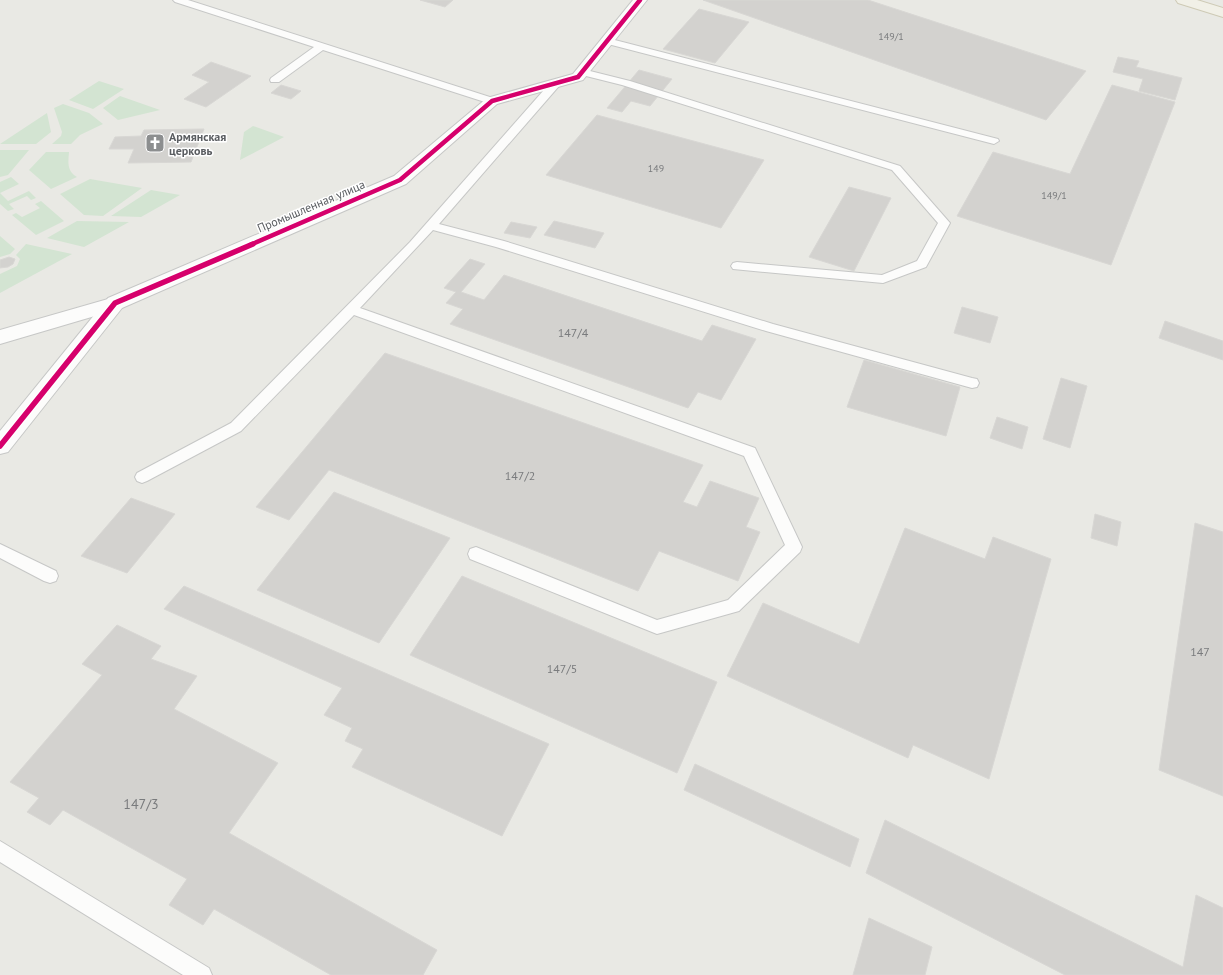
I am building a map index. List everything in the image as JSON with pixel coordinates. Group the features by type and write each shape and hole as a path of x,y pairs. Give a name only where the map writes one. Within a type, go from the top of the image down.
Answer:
{"main road":[{"path":"1183,0 1223,12"}],"street":[{"name":"Промышленная улица","path":"0,446 115,303 400,180 492,102 578,77 640,0"},
{"path":"0,337 115,303"}],"lane":[{"path":"178,0 492,102"},
{"path":"607,41 994,141"},
{"path":"275,80 322,46"},
{"path":"582,72 626,83 896,168 944,223 922,264 883,279 737,266"},
{"path":"142,477 236,427 431,226 555,84"},
{"path":"431,226 500,244 771,328 972,383"},
{"path":"351,309 750,452 794,547 734,606 657,627 476,554"},
{"path":"0,551 50,576"},
{"path":"0,851 202,975"}],"green space":[{"path":"99,81 124,89 93,109 69,100"},
{"path":"120,96 160,110 118,120 103,108"},
{"path":"63,104 89,113 103,124 80,135 71,144 52,144 61,136 62,132 54,108"},
{"path":"47,113 51,132 36,144 0,144"},
{"path":"253,126 284,137 240,160 244,132"},
{"path":"0,150 29,150 8,175 0,177"},
{"path":"46,152 69,152 68,163 71,172 77,177 51,189 29,170"},
{"path":"11,177 19,184 0,193 0,182"},
{"path":"90,179 142,188 103,216 84,215 60,194"},
{"path":"151,190 180,195 141,217 111,216"},
{"path":"29,191 36,198 31,200 27,196 9,204 14,209 8,211 0,204 0,193 8,201"},
{"path":"41,201 64,221 36,235 12,215 16,213 22,217 40,208 35,204"},
{"path":"77,221 129,222 84,247 47,238"},
{"path":"0,236 15,249 10,254 0,257"},
{"path":"26,244 72,254 0,293 0,274 17,266 20,259 16,255"}],"building":[{"path":"420,0 453,0 445,7"},
{"path":"703,0 868,0 1086,71 1046,120"},
{"path":"699,9 749,22 715,63 663,49"},
{"path":"1118,57 1139,61 1136,67 1182,78 1175,100 1139,91 1143,79 1113,72"},
{"path":"211,62 251,76 206,107 184,99 209,82 192,75"},
{"path":"639,70 672,79 650,106 631,101 622,112 607,108"},
{"path":"281,85 301,91 291,99 271,93"},
{"path":"1112,85 1175,102 1111,265 957,216 993,152 1070,174"},
{"path":"597,115 764,160 721,228 546,175"},
{"name":"Армянская церковь","path":"204,129 191,162 128,163 134,149 109,149 115,137 141,136 144,130"},
{"path":"849,187 891,198 854,271 809,257"},
{"path":"554,221 604,233 595,248 544,235"},
{"path":"511,222 537,227 530,238 504,233"},
{"path":"9,257 15,259 13,264 8,267 0,268 0,260"},
{"path":"470,259 485,264 461,292 484,300 504,275 702,341 712,325 756,339 721,400 698,392 688,408 450,324 463,309 446,303 456,292 444,288"},
{"path":"962,307 998,317 990,343 954,333"},
{"path":"1165,321 1223,341 1223,360 1159,338"},
{"path":"385,353 703,465 683,502 697,507 710,481 759,498 746,527 760,532 738,581 659,551 638,591 329,470 289,520 256,507"},
{"path":"864,360 960,387 946,436 847,407"},
{"path":"1061,378 1087,386 1070,448 1043,439"},
{"path":"997,417 1028,427 1022,449 990,438"},
{"path":"334,492 450,538 379,643 257,590"},
{"path":"131,498 175,514 127,573 81,556"},
{"path":"1095,514 1121,522 1117,546 1091,538"},
{"path":"1195,523 1223,532 1223,796 1159,770"},
{"path":"905,528 985,559 993,537 1051,559 989,779 913,745 908,758 727,676 763,603 859,644"},
{"path":"462,576 717,682 677,773 410,655"},
{"path":"184,586 549,744 502,836 352,767 363,749 345,741 352,728 324,715 342,688 164,609"},
{"path":"117,625 161,646 151,659 197,676 174,709 278,763 229,833 437,950 423,975 331,975 214,909 203,925 169,905 187,879 63,810 50,825 27,812 39,798 10,782 102,675 82,664"},
{"path":"695,764 859,839 850,867 684,790"},
{"path":"885,820 1183,967 1196,895 1223,908 1223,975 1065,975 866,873"},
{"path":"869,918 932,947 925,975 853,975"}],"cycle path":[{"path":"0,446 115,303 400,180 492,101 578,77 640,0"}],"place":[{"name":"Армянская церковь","path":"155,143"}]}
